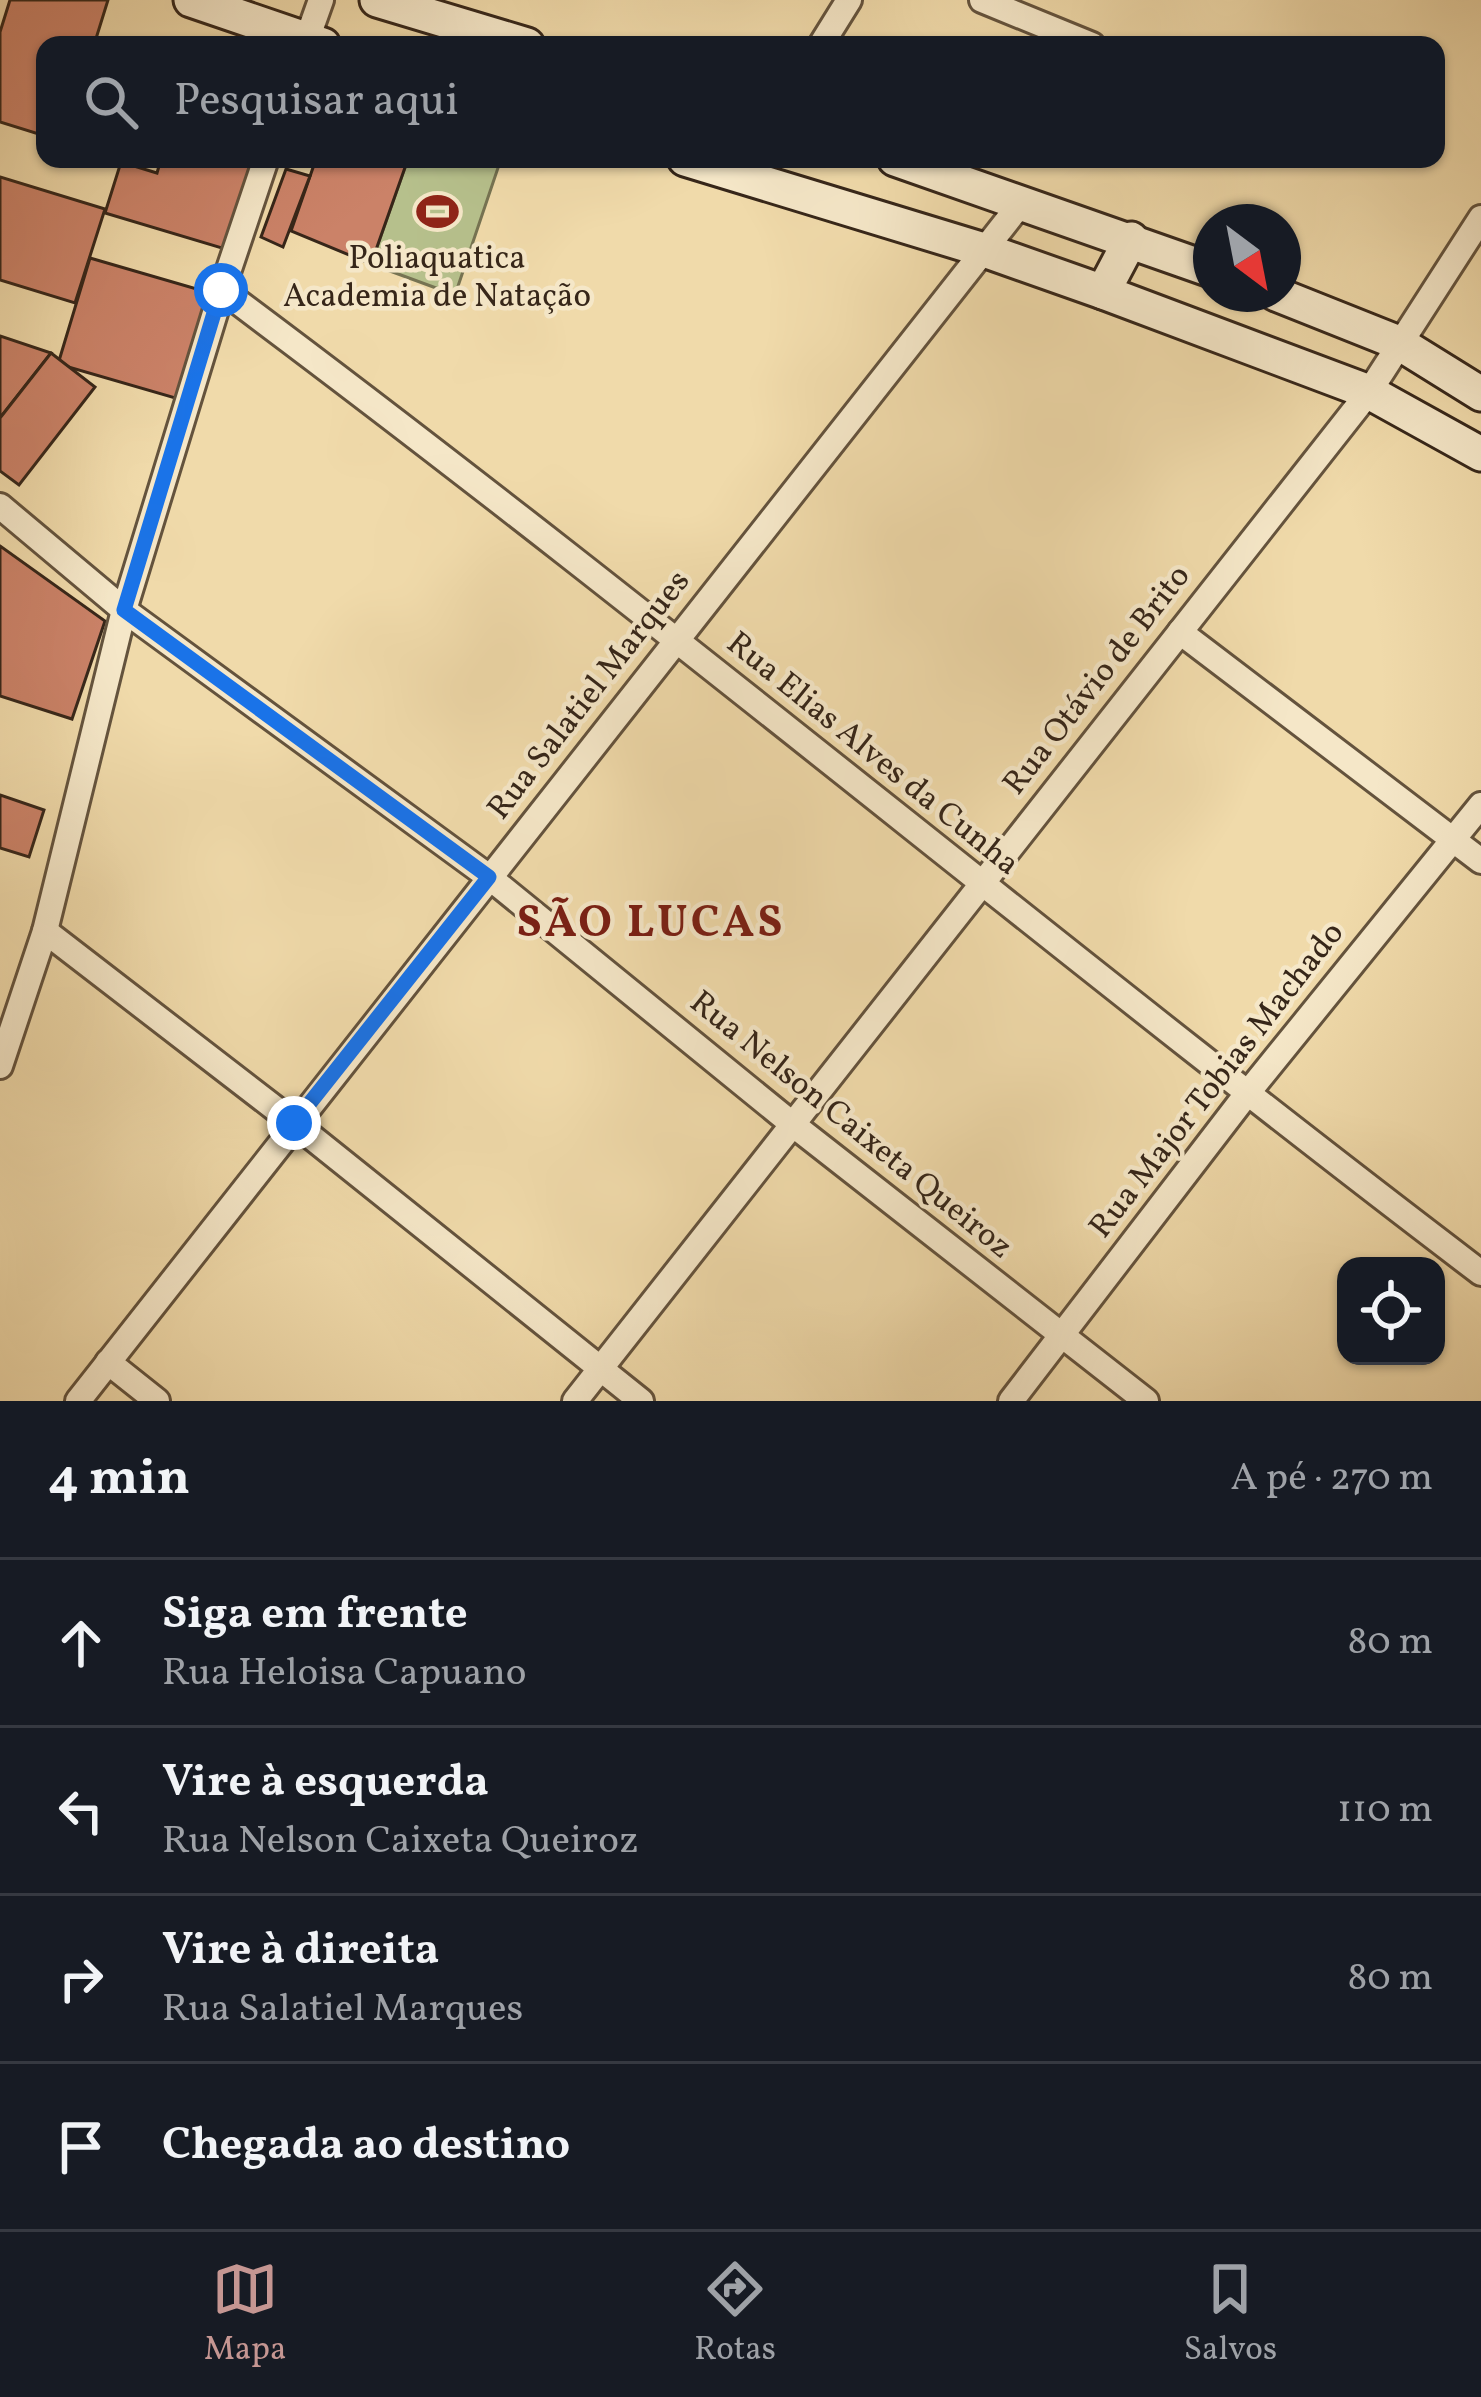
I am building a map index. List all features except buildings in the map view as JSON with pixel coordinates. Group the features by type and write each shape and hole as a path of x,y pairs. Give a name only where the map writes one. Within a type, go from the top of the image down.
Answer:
{"main road":[{"path":"191,0 292,36"},
{"path":"377,0 497,36"},
{"path":"750,168 1369,392 1481,454"},
{"path":"922,168 1193,263"},
{"path":"1102,292 1131,239"},
{"path":"1301,304 1399,344 1481,394"}],"street":[{"path":"313,36 321,0"},
{"path":"827,36 849,0"},
{"path":"982,0 1070,36"},
{"path":"0,1066 45,931 124,610 263,168"},
{"name":"Rua Salatiel Marques","path":"78,1401 1022,202"},
{"name":"Rua Otávio de Brito","path":"575,1401 1369,392 1481,218"},
{"name":"Rua Elias Alves da Cunha","path":"221,290 441,453 1246,1095 1481,1273"},
{"name":"Rua Nelson Caixeta Queiroz","path":"0,506 124,610 489,877 791,1123 1146,1401"},
{"path":"1180,632 1481,861"},
{"name":"Rua Major Tobias Machado","path":"1011,1401 1246,1095 1481,805"},
{"path":"45,931 641,1401"},
{"path":"108,1362 157,1401"}],"green space":[{"name":"Poliaquatica Academia de Natação","path":"405,168 498,168 455,295 371,264"}],"place":[{"name":"Poliaquatica Academia de Natação","path":"437,212"}],"district":[{"name":"SÃO LUCAS","path":"651,924"}],"route":[{"path":"221,290 124,610 489,877 294,1123"}]}
